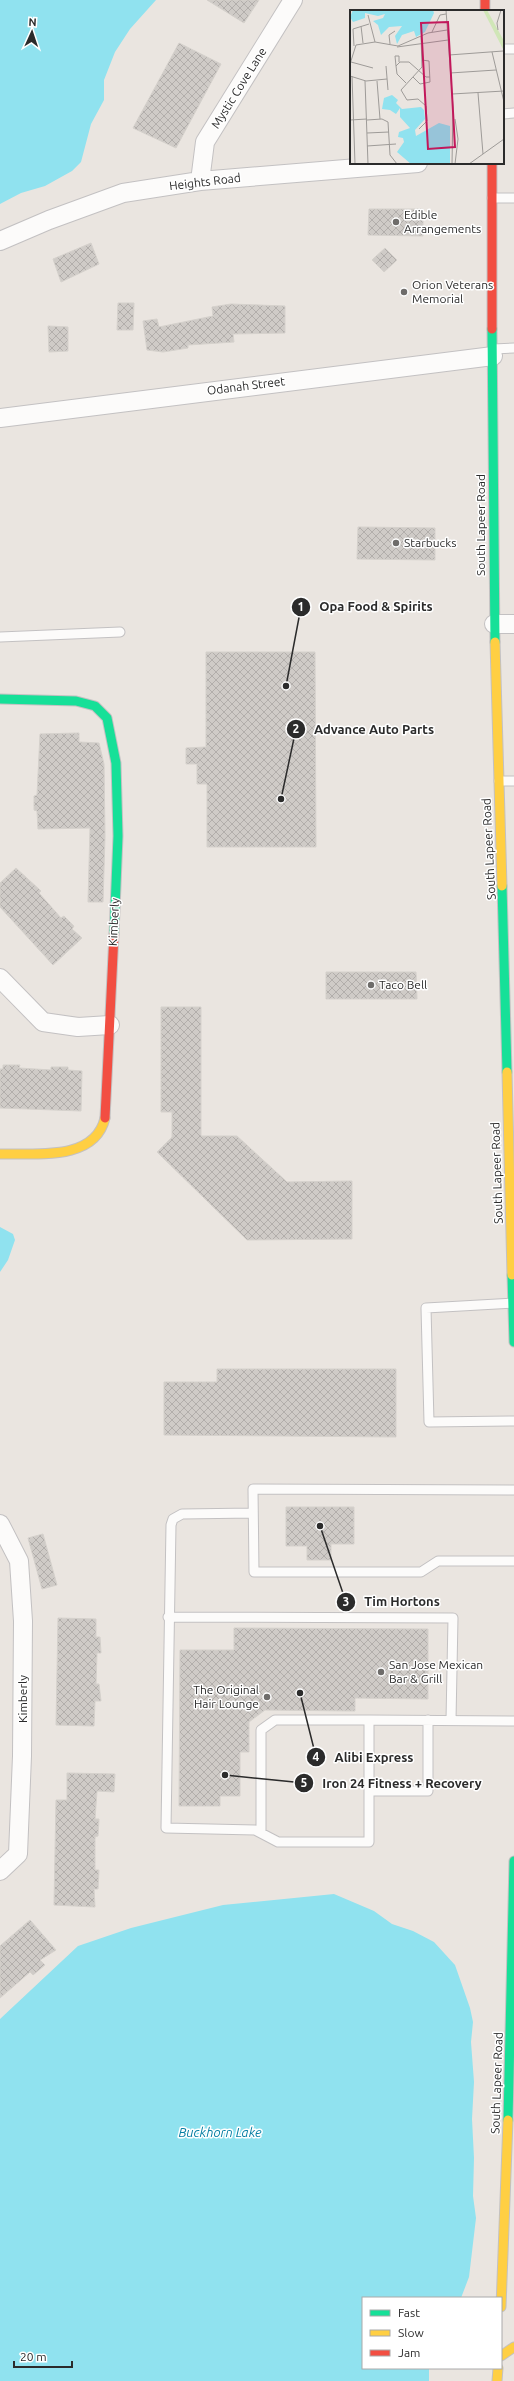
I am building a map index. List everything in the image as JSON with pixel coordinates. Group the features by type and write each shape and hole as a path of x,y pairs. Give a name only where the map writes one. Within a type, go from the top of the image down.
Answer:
{"main road":[{"name":"South Lapeer Road","path":"492,164 494,624 498,780 509,966 514,1342"},
{"name":"Kimberly","path":"0,699 76,702 95,706 107,718 116,763 118,836 107,1106 103,1127 94,1140 75,1149 0,1154"},
{"name":"South Lapeer Road","path":"501,2297 507,2179 514,1861"},
{"path":"507,2179 514,2188"},
{"path":"502,2355 514,2347"},
{"path":"497,2381 498,2369"}],"street":[{"name":"Mystic Cove Lane","path":"200,181 205,142 293,0"},
{"name":"Heights Road","path":"0,242 49,220 123,193 200,181 406,164"},
{"name":"Odanah Street","path":"0,418 493,352"},
{"path":"494,624 514,624"},
{"path":"0,978 43,1022 78,1027 110,1025"},
{"name":"Kimberly","path":"0,1524 19,1561 23,1621 22,1756 18,1854 0,1871"}],"lane":[{"path":"504,114 514,113"},
{"path":"492,198 514,198"},
{"path":"493,352 514,348"},
{"path":"0,637 120,632"},
{"path":"498,780 514,780"},
{"path":"514,1302 426,1308 429,1422 514,1421"},
{"path":"514,1490 253,1489 254,1572 421,1572 438,1561 514,1561"},
{"path":"253,1512 176,1516 171,1525 168,1616 166,1828 256,1830 278,1842 369,1842 369,1720"},
{"path":"168,1616 452,1618 452,1720"},
{"path":"261,1832 261,1730 275,1720 514,1721"},
{"path":"369,1791 428,1791 428,1720"}],"water":[{"path":"0,0 156,0 130,29 115,52 104,80 104,100 91,124 81,162 72,171 45,186 21,193 0,204"},
{"path":"0,1227 13,1234 15,1240 8,1260 0,1272"},
{"name":"Buckhorn Lake","path":"334,1894 374,1911 392,1924 413,1931 434,1942 455,1965 470,2008 473,2022 471,2042 474,2082 472,2119 474,2158 473,2196 476,2218 469,2277 461,2297 362,2297 362,2369 429,2369 429,2381 0,2381 0,2019 78,1946 131,1928 223,1905"}],"building":[{"path":"207,0 259,0 244,23"},
{"path":"179,43 221,64 176,148 133,128"},
{"name":"Edible Arrangements","path":"369,209 423,209 423,236 368,235"},
{"path":"91,243 99,264 61,282 53,259"},
{"path":"385,248 397,260 384,272 372,260"},
{"path":"118,303 134,303 133,330 117,330"},
{"path":"231,304 285,306 285,333 233,334 234,342 188,345 188,348 163,352 147,350 143,321 157,319 159,327 213,316 212,307"},
{"path":"48,326 68,327 68,351 49,352"},
{"name":"Starbucks","path":"358,527 435,528 435,560 357,559"},
{"path":"206,652 315,652 316,847 207,847 207,784 197,784 197,764 186,764 186,748 206,747"},
{"path":"79,733 79,742 99,743 104,764 105,836 103,902 88,902 90,828 38,829 37,811 34,810 34,796 37,795 40,734"},
{"path":"16,868 41,891 39,893 61,918 64,916 74,926 72,929 82,938 53,965 0,907 0,883"},
{"name":"Taco Bell","path":"326,972 416,972 417,999 326,999"},
{"path":"161,1007 201,1007 201,1136 237,1136 287,1182 352,1181 352,1239 247,1240 157,1152 172,1137 172,1112 161,1112"},
{"path":"3,1065 20,1065 19,1068 51,1070 51,1067 68,1067 68,1070 82,1071 81,1111 0,1108 0,1069 3,1069"},
{"path":"217,1369 396,1369 396,1437 164,1435 164,1382 217,1382"},
{"path":"286,1507 354,1507 354,1544 331,1544 331,1560 307,1560 307,1546 286,1546"},
{"path":"43,1534 57,1585 42,1589 28,1538"},
{"path":"58,1618 96,1619 96,1637 100,1637 101,1653 97,1653 96,1684 99,1684 101,1701 95,1701 94,1726 56,1725"},
{"path":"234,1628 428,1629 428,1699 355,1698 355,1711 265,1710 249,1722 249,1752 240,1752 240,1796 220,1796 220,1806 179,1806 180,1650 234,1650"},
{"path":"67,1773 115,1774 114,1792 97,1791 95,1819 99,1819 98,1836 95,1837 95,1870 99,1870 98,1889 94,1889 95,1907 54,1905 56,1800 67,1800"},
{"path":"30,1920 56,1950 40,1960 45,1965 33,1975 30,1972 0,1998 0,1946"}],"traffic: fast":[{"path":"492,329 495,642"},
{"path":"0,699 76,701 95,706 107,718 116,763 118,836 114,934"},
{"path":"502,886 507,1072"},
{"path":"512,1275 514,1342"},
{"path":"508,2120 514,1861"}],"traffic: slow":[{"path":"495,642 502,886"},
{"path":"507,1072 512,1275"},
{"path":"0,1154 46,1154 76,1148 89,1142 99,1132 105,1118"},
{"path":"501,2297 508,2120"},
{"path":"502,2355 514,2347"},
{"path":"497,2381 498,2369"}],"traffic: jam":[{"path":"485,0 485,10"},
{"path":"492,164 492,329"},
{"path":"105,1118 114,934"}],"place":[{"name":"Edible Arrangements","path":"396,222"},
{"name":"Orion Veterans Memorial","path":"404,292"},
{"name":"Starbucks","path":"396,543"},
{"name":"Opa Food & Spirits","path":"286,686"},
{"name":"Advance Auto Parts","path":"281,799"},
{"name":"Taco Bell","path":"371,985"},
{"name":"Tim Hortons","path":"320,1526"},
{"name":"San Jose Mexican Bar & Grill","path":"381,1672"},
{"name":"Alibi Express","path":"300,1693"},
{"name":"The Original Hair Lounge","path":"267,1697"},
{"name":"Iron 24 Fitness + Recovery","path":"225,1775"}]}
